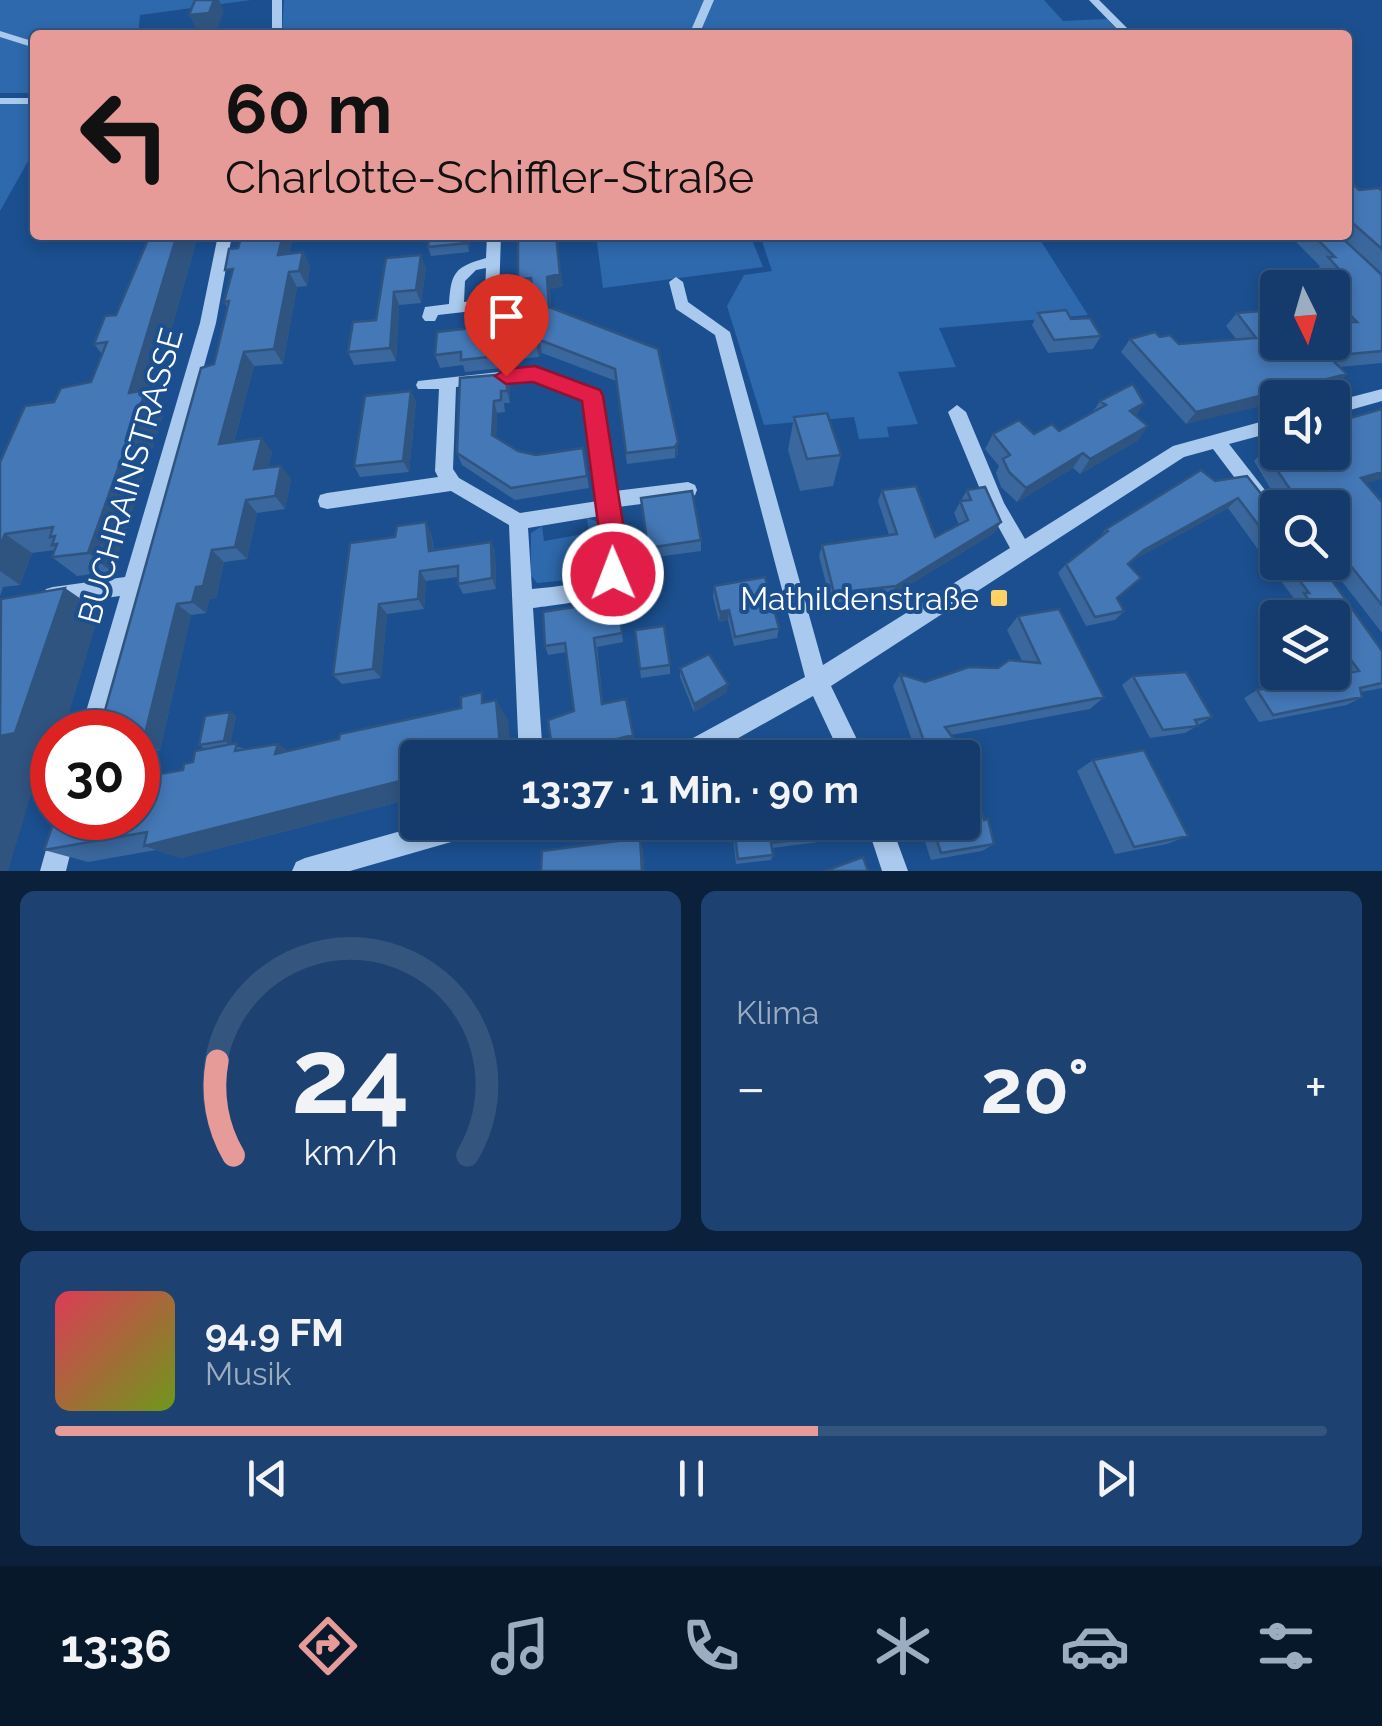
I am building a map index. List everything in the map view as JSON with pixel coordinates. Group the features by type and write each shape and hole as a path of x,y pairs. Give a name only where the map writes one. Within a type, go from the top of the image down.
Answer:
{"street":[{"path":"277,0 277,30"},
{"path":"696,30 709,0"},
{"path":"1094,0 1123,30"},
{"path":"0,34 30,43"},
{"path":"0,101 30,100"},
{"name":"BUCHRAINSTRASSE","path":"97,710 208,323 224,240"},
{"path":"430,317 430,311 485,305 492,296 494,240"},
{"path":"456,308 458,279 470,267 493,260"},
{"path":"676,282 681,305 722,332 766,480 818,682 846,740"},
{"path":"424,384 535,374 592,396 616,562 613,574 602,585 523,600"},
{"path":"448,382 444,471 453,483 518,521 688,490"},
{"path":"1350,404 1382,396"},
{"path":"957,412 996,506 1022,551"},
{"path":"712,740 818,682 1178,451 1260,429"},
{"path":"1216,440 1260,497"},
{"path":"327,501 453,483"},
{"path":"518,521 530,740"},
{"path":"30,600 132,584"},
{"path":"53,871 61,840"},
{"path":"304,871 415,840"},
{"path":"884,840 895,871"}],"shaded area":[{"path":"0,0 251,0 140,15 138,30 30,30 30,93 0,93"},
{"path":"284,0 1044,0 1063,21 1107,19 1117,30 282,30"},
{"path":"0,103 30,103 30,158 0,211"},
{"path":"597,240 752,240 763,267 603,288"},
{"path":"762,240 1040,240 1088,315 939,328 956,367 898,372 918,424 887,427 889,437 859,439 854,417 764,425 727,306 744,275 772,271"},
{"path":"587,518 601,523 606,562 597,577 537,583 531,575 531,533 542,526 544,541 589,533"}],"building":[{"path":"195,0 214,0 209,13 189,15"},
{"path":"1352,183 1359,190 1382,191 1382,249 1352,223"},
{"path":"148,240 175,240 129,393 146,390 88,553 52,557 57,544 52,545 55,536 50,537 53,527 5,534 0,546 0,462 25,406 54,402 61,388 91,382 107,342 94,344 105,316 116,315"},
{"path":"240,240 282,240 278,255 303,252 299,271 289,272 274,349 244,352 219,444 262,438 254,469 281,466 275,496 246,500 235,547 212,550 203,586 196,587 192,602 177,604 151,710 105,710 201,368 214,364 229,301 224,302 233,269 225,270 229,249 238,248"},
{"path":"429,240 467,240 467,243 428,247"},
{"path":"518,240 557,240 560,274 547,277 549,307 658,349 678,442 675,447 626,453 615,369 540,340 536,345 507,348 507,355 461,360 461,352 435,355 437,332 535,321 531,278 518,279"},
{"path":"1318,240 1344,240 1382,275 1382,351 1350,354 1350,322 1357,322 1350,315 1350,270 1340,270 1328,257 1335,257"},
{"path":"421,255 416,290 394,292 390,348 348,352 353,322 376,320 386,258"},
{"path":"1066,310 1071,319 1090,318 1101,336 1054,340 1038,313"},
{"path":"1260,311 1260,360 1332,360 1347,374 1323,380 1260,380 1260,396 1196,412 1130,339 1155,332 1160,337 1170,335 1179,344 1256,338 1237,313"},
{"path":"507,374 507,391 501,391 501,400 494,401 492,435 518,451 536,455 583,448 587,476 511,488 457,453 460,378"},
{"path":"1133,384 1144,403 1130,411 1148,426 1090,459 1083,453 1026,488 1009,472 1003,459 1010,455 993,434 1019,420 1034,434 1052,424 1059,431 1106,405 1100,401"},
{"path":"411,391 403,461 354,466 365,396"},
{"path":"1382,409 1382,472 1361,478 1382,502 1382,605 1350,565 1350,490 1291,490 1277,470 1350,470 1350,418"},
{"path":"827,413 841,455 807,459 794,417"},
{"path":"1201,470 1215,481 1247,476 1260,492 1260,527 1238,498 1144,550 1128,564 1141,578 1117,598 1124,611 1095,617 1066,564 1106,529"},
{"path":"916,486 935,537 968,520 960,501 971,500 967,490 985,487 1001,522 896,586 834,593 822,545 897,534 882,490"},
{"path":"692,491 701,540 648,548 641,498"},
{"path":"426,522 429,551 491,542 492,578 458,584 458,566 420,571 418,599 379,604 373,669 333,675 350,543 395,537 397,526"},
{"path":"765,577 779,628 735,637 729,610 720,612 714,586"},
{"path":"1299,580 1332,580 1346,600 1309,600 1304,593 1309,593"},
{"path":"65,588 15,733 0,736 1,599"},
{"path":"618,600 622,633 594,638 602,704 626,699 633,735 613,740 551,740 548,720 574,711 565,643 545,646 543,612"},
{"path":"1350,606 1382,651 1382,683 1360,688 1362,697 1273,715 1257,690 1350,690 1350,673 1359,671 1350,659"},
{"path":"1059,609 1104,697 945,727 954,740 924,740 900,674 925,682 969,667 998,668 1009,660 1040,663 1018,616"},
{"path":"664,626 670,665 640,669 635,630"},
{"path":"709,654 728,684 694,704 680,668"},
{"path":"1186,672 1212,717 1195,720 1198,726 1163,730 1133,676"},
{"path":"482,692 482,703 496,700 500,740 400,740 400,781 144,846 145,840 160,840 160,774 183,770 184,764 193,762 195,751 237,743 235,751 278,744 275,754 339,739 340,734 461,708 461,697"},
{"path":"230,712 224,741 199,745 205,716"},
{"path":"1144,750 1188,836 1134,847 1093,760"},
{"path":"980,806 994,844 941,853 937,840 980,840"},
{"path":"47,840 101,840 44,850"},
{"path":"640,840 642,871 541,871 542,851"},
{"path":"735,840 796,840 771,843 773,855 738,859"},
{"path":"863,857 868,871 825,871"}],"place":[{"name":"Mathildenstraße","path":"999,598"}],"route":[{"path":"506,376 535,374 592,396 616,562 613,574"}]}
